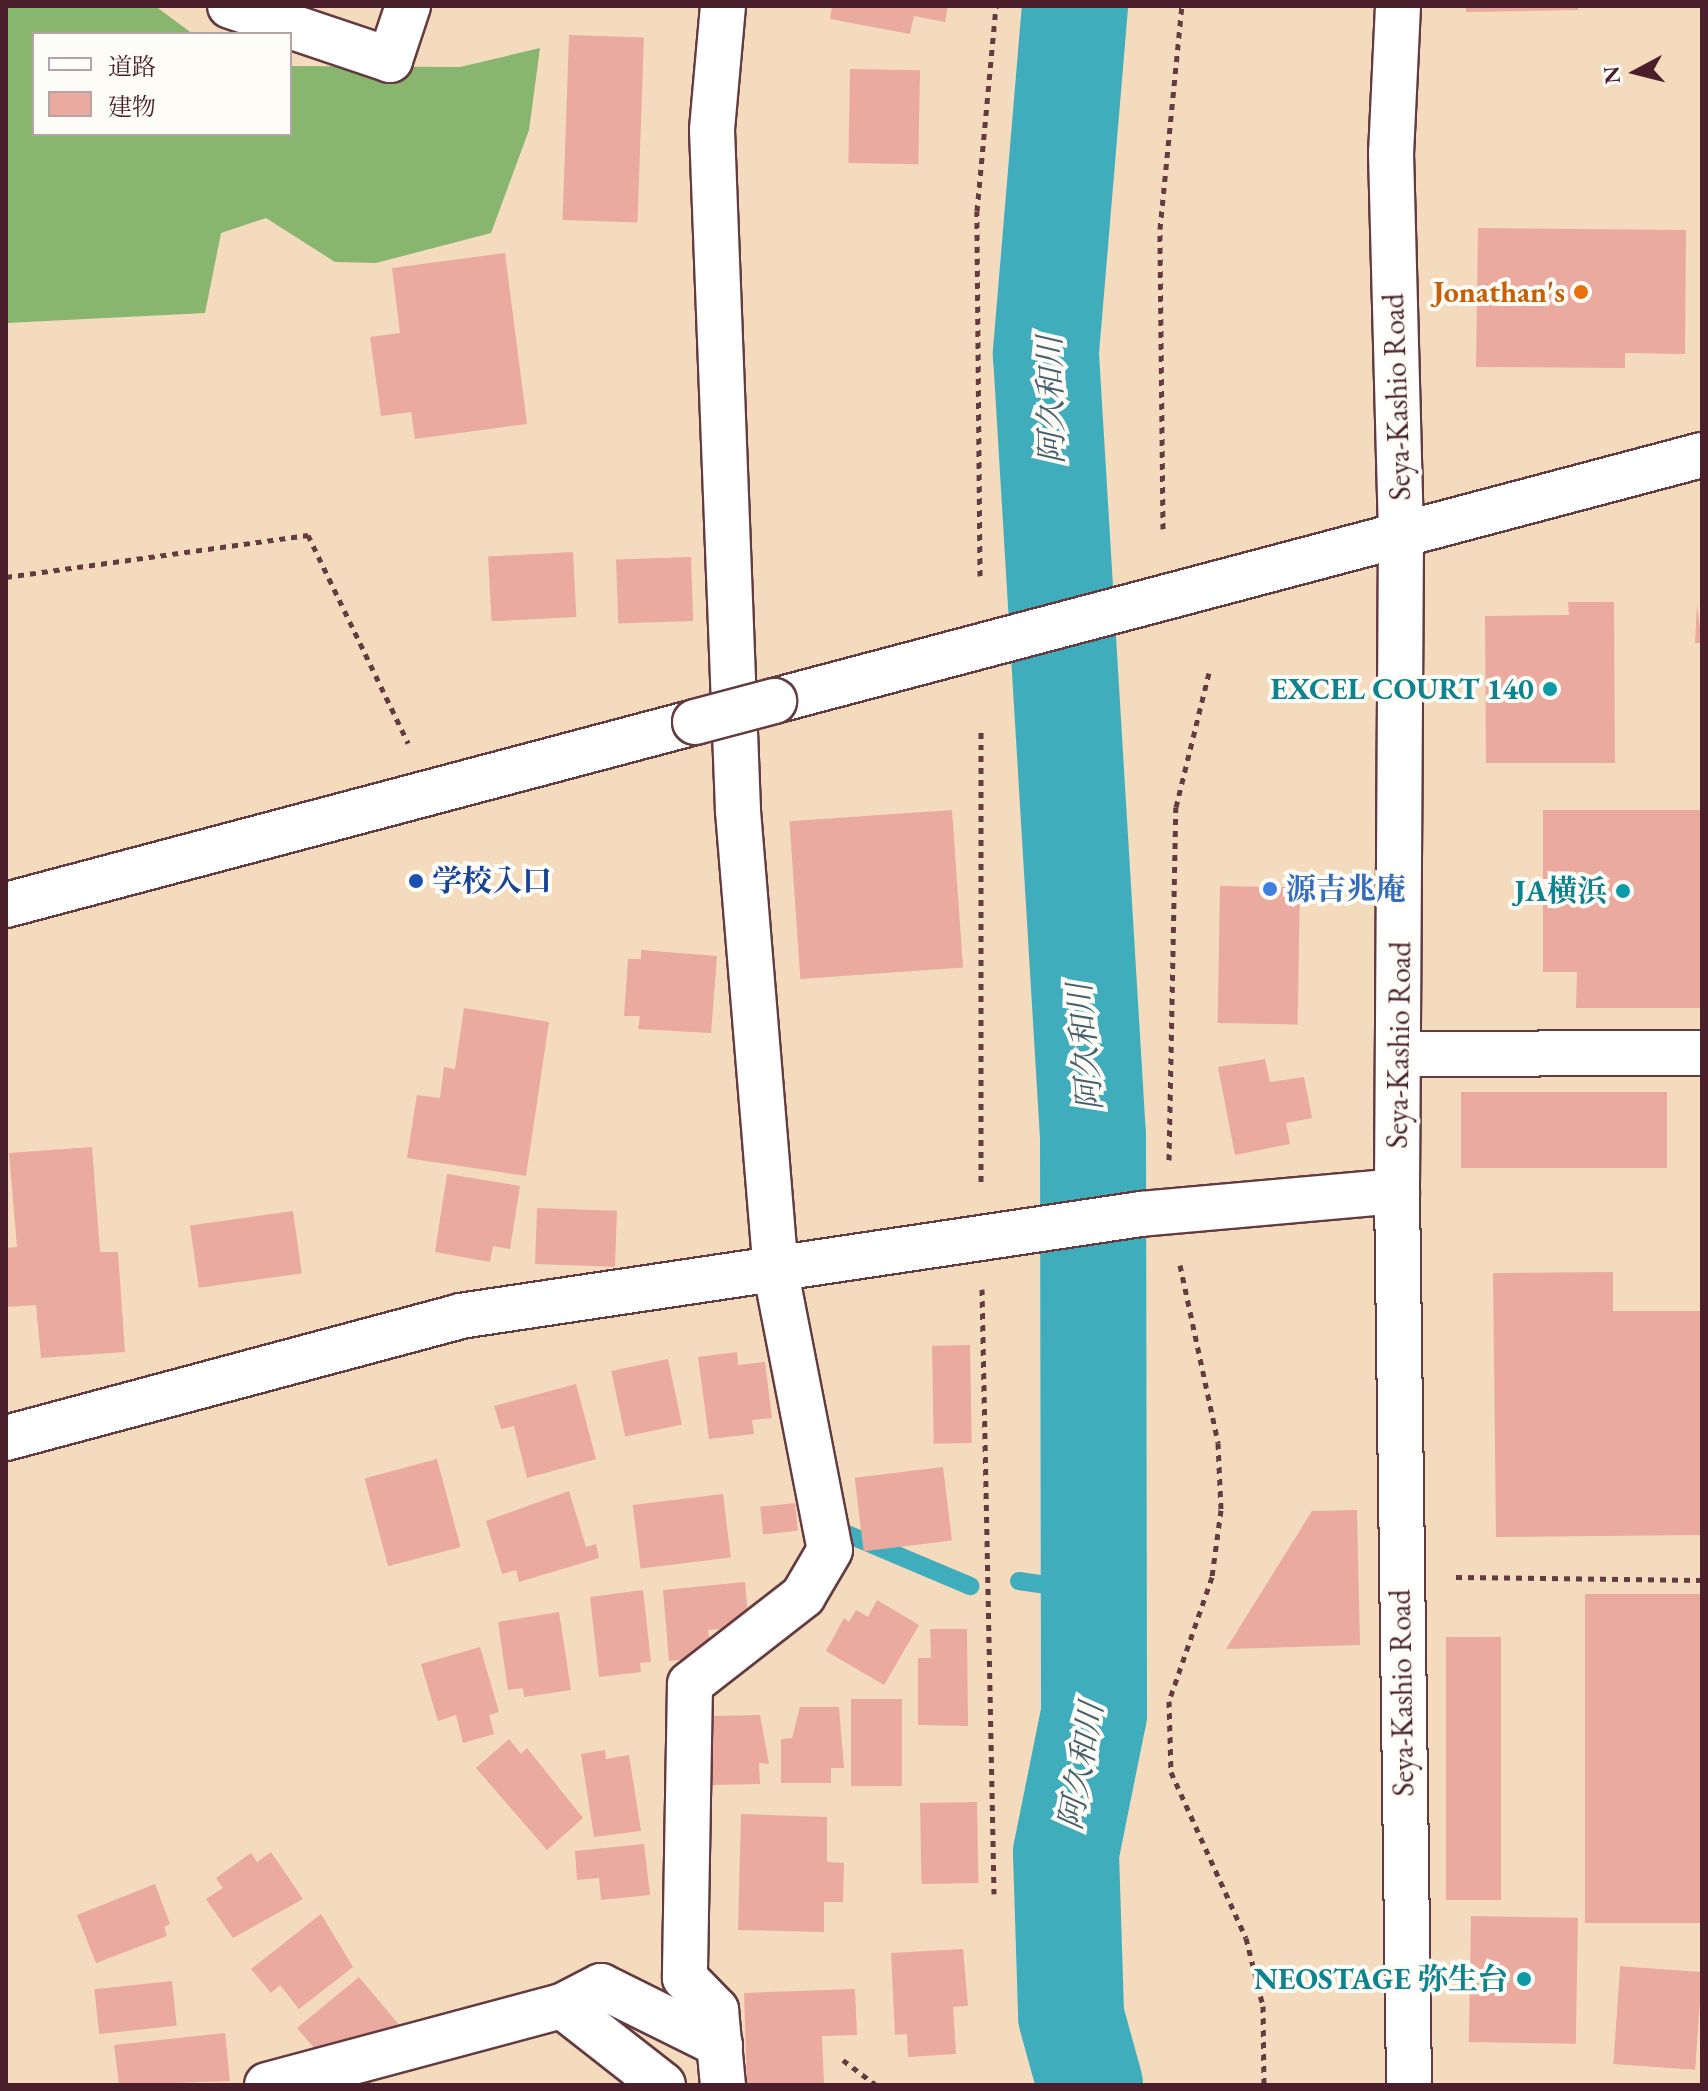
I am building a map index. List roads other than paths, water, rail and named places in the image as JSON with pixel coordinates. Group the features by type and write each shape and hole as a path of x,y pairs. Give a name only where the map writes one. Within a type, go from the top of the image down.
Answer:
{"street":[{"path":"230,6 390,60 408,6"},
{"path":"722,2065 716,2010 685,1978 690,1684 803,1596 830,1550 776,1273 728,626 712,130 723,6"},
{"name":"Seya-Kashio Road","path":"1398,6 1391,153 1401,533 1397,1191 1399,1577 1409,2085"},
{"path":"6,905 1702,455"},
{"path":"1400,1054 1702,1053"},
{"path":"6,1438 460,1316 776,1273 1154,1212 1397,1191"},
{"path":"267,2085 562,2006 601,1986 722,2065"},
{"path":"562,2006 663,2085"}],"waterway":[{"name":"阿久和川","path":"1075,6 1046,355 1093,1136 1094,1714 1066,1853 1071,2016 1090,2085"},
{"path":"847,1534 970,1586"},
{"path":"1019,1581 1094,1592"}],"place":[{"name":"Jonathan's","path":"1581,292"},
{"name":"EXCEL COURT 140","path":"1550,689"},
{"name":"学校入口","path":"416,881"},
{"name":"源吉兆庵","path":"1270,889"},
{"name":"JA横浜","path":"1623,891"},
{"name":"NEOSTAGE 弥生台","path":"1524,1979"}]}
